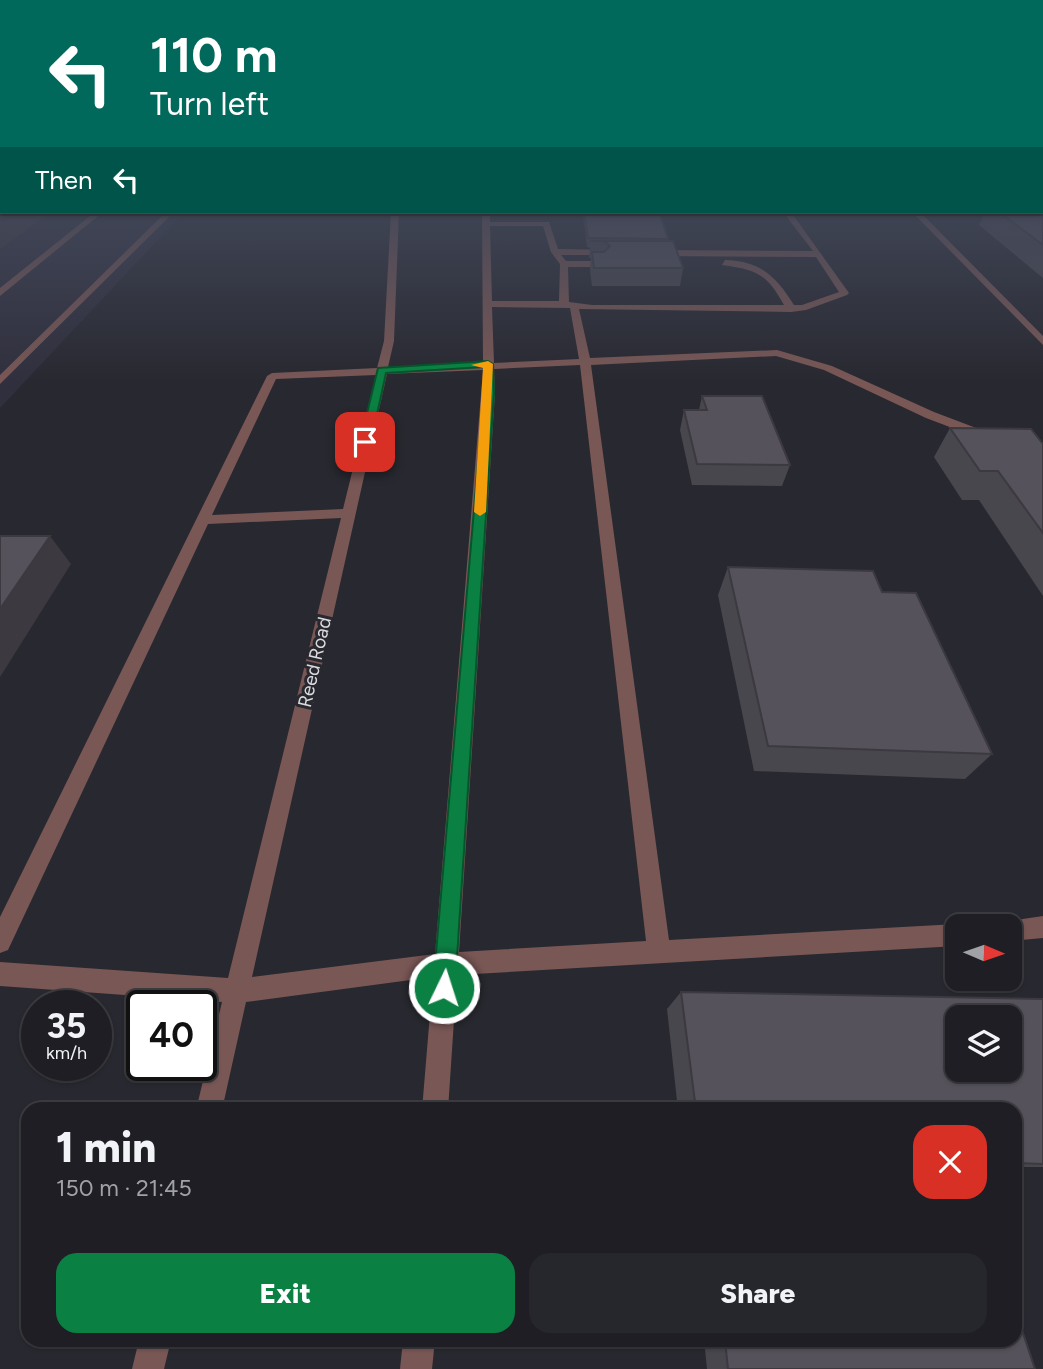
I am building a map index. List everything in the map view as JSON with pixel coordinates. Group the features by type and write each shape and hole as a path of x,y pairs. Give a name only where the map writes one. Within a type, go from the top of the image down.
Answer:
{"street":[{"path":"0,293 48,254"},
{"path":"0,382 128,254"},
{"name":"Reed Road","path":"211,1102 389,341 393,254"},
{"path":"436,1102 489,393 487,254"},
{"path":"556,254 564,264 569,305 585,361 659,953"},
{"path":"488,304 803,309 844,293 819,254 800,254"},
{"path":"957,254 1043,342"},
{"path":"702,264 738,263 769,273 791,309"},
{"path":"564,264 610,264"},
{"path":"0,942 272,376 488,364 777,354 828,368 930,415 1002,440"},
{"path":"203,520 348,513"},
{"path":"1022,929 1043,927"},
{"path":"0,974 237,991 446,964 945,936"},
{"path":"148,1369 153,1347"},
{"path":"416,1369 418,1347"}],"shaded area":[{"path":"0,254 145,254 0,408"}],"building":[{"path":"592,254 678,254 683,268 594,268"},
{"path":"702,396 762,396 790,465 697,464 684,410 707,410"},
{"path":"950,428 1031,429 1043,444 1043,533 998,471 980,471"},
{"path":"0,536 50,536 0,609"},
{"path":"728,567 873,571 882,592 916,593 992,754 768,746"},
{"path":"681,992 1043,999 1043,1164 1022,1163 1022,1102 695,1102"},
{"path":"1022,1330 1035,1369 728,1369 726,1347 1022,1347"}],"slow traffic":[{"path":"475,365 488,364 489,393 480,512"}],"route":[{"path":"365,442 382,370 488,364 489,393 444,988"}]}
